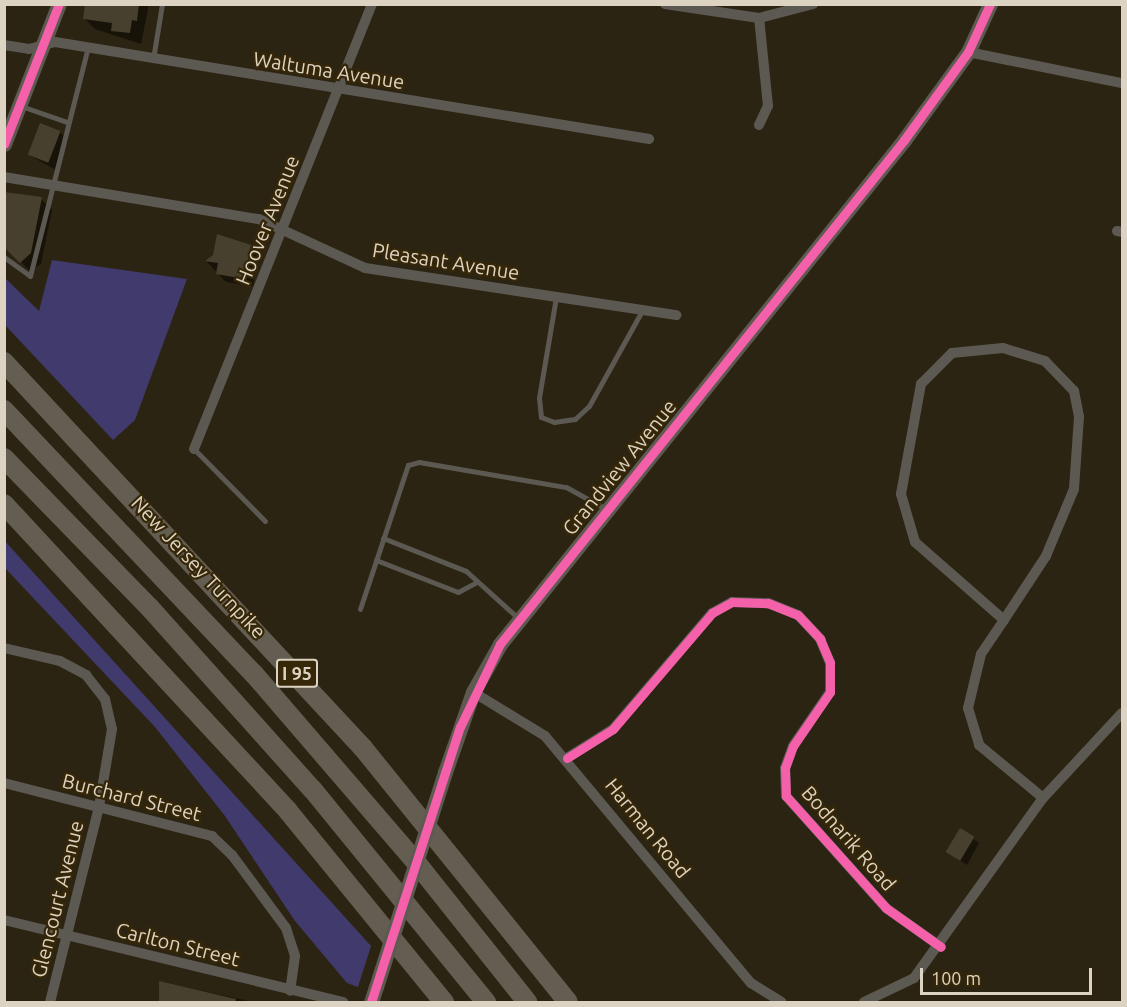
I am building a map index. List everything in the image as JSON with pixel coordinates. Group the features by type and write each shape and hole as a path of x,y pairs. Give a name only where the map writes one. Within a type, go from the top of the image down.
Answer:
{"highway":[{"name":"New Jersey Turnpike","path":"4,362 363,748 568,1002"},
{"name":"New Jersey Turnpike","path":"4,410 254,674 419,866 527,1002"},
{"path":"4,458 150,608 313,790 486,1002"},
{"path":"4,504 272,794 444,1002"}],"street":[{"path":"4,144 59,4"},
{"name":"Hoover Avenue","path":"194,448 372,4"},
{"path":"665,4 759,18 813,4"},
{"name":"Grandview Avenue","path":"371,1002 473,692 520,619 883,167 968,52 990,4"},
{"path":"759,18 768,106 759,125"},
{"name":"Waltuma Avenue","path":"4,45 43,46 56,42 338,91 649,139"},
{"path":"968,52 1122,83"},
{"name":"Pleasant Avenue","path":"4,177 259,219 284,228 365,267 676,315"},
{"path":"1004,620 915,542 901,494 921,384 952,353 1003,348 1045,362 1074,391 1078,417 1074,489 1046,556 1004,620 981,654 968,708 979,745 1042,798"},
{"name":"Bodnarik Road","path":"567,758 613,729 711,613 732,602 768,603 798,615 820,639 830,663 830,692 793,746 785,768 786,796 886,908 941,947"},
{"name":"Glencourt Avenue","path":"4,648 74,667 105,699 111,747 99,807 50,1002"},
{"name":"Harman Road","path":"473,692 517,716 567,758 752,983 782,1002"},
{"path":"864,1002 914,978 941,947 1042,798 1122,713"},
{"name":"Burchard Street","path":"4,783 201,832 222,844 286,928 295,956 290,991"},
{"name":"Carlton Street","path":"4,920 290,991 344,1002"}],"lane":[{"path":"153,59 162,4"},
{"path":"4,256 30,276 67,122 88,47"},
{"path":"20,105 67,122"},
{"path":"556,296 539,398 541,417 554,422 575,419 589,406 642,309"},
{"path":"194,448 265,521"},
{"path":"360,609 408,465 419,462 566,487 608,510"},
{"path":"383,538 466,571 520,619"},
{"path":"376,560 458,592 477,582"}],"shaded area":[{"path":"52,260 187,279 135,420 113,440 5,325 5,278 39,311"},
{"path":"4,540 371,946 358,987 347,983 295,921 225,816 155,727 5,568"}],"building":[{"path":"85,4 139,4 137,21 132,20 130,33 111,31 112,23 83,19"},
{"path":"40,123 61,131 48,163 28,155"},
{"path":"4,192 42,197 31,253 20,263 4,247"},
{"path":"217,234 251,245 245,279 216,274 218,263 205,261 213,255"},
{"path":"960,828 975,837 960,861 946,852"},
{"path":"159,981 236,999 235,1002 159,1001"}],"cycle path":[{"path":"4,144 59,4"},
{"path":"371,1002 460,727 500,644 904,140 968,52 990,4"},
{"path":"567,758 613,729 712,613 732,602 768,603 798,615 820,639 830,663 830,692 793,746 785,768 786,796 886,908 941,947"}]}
